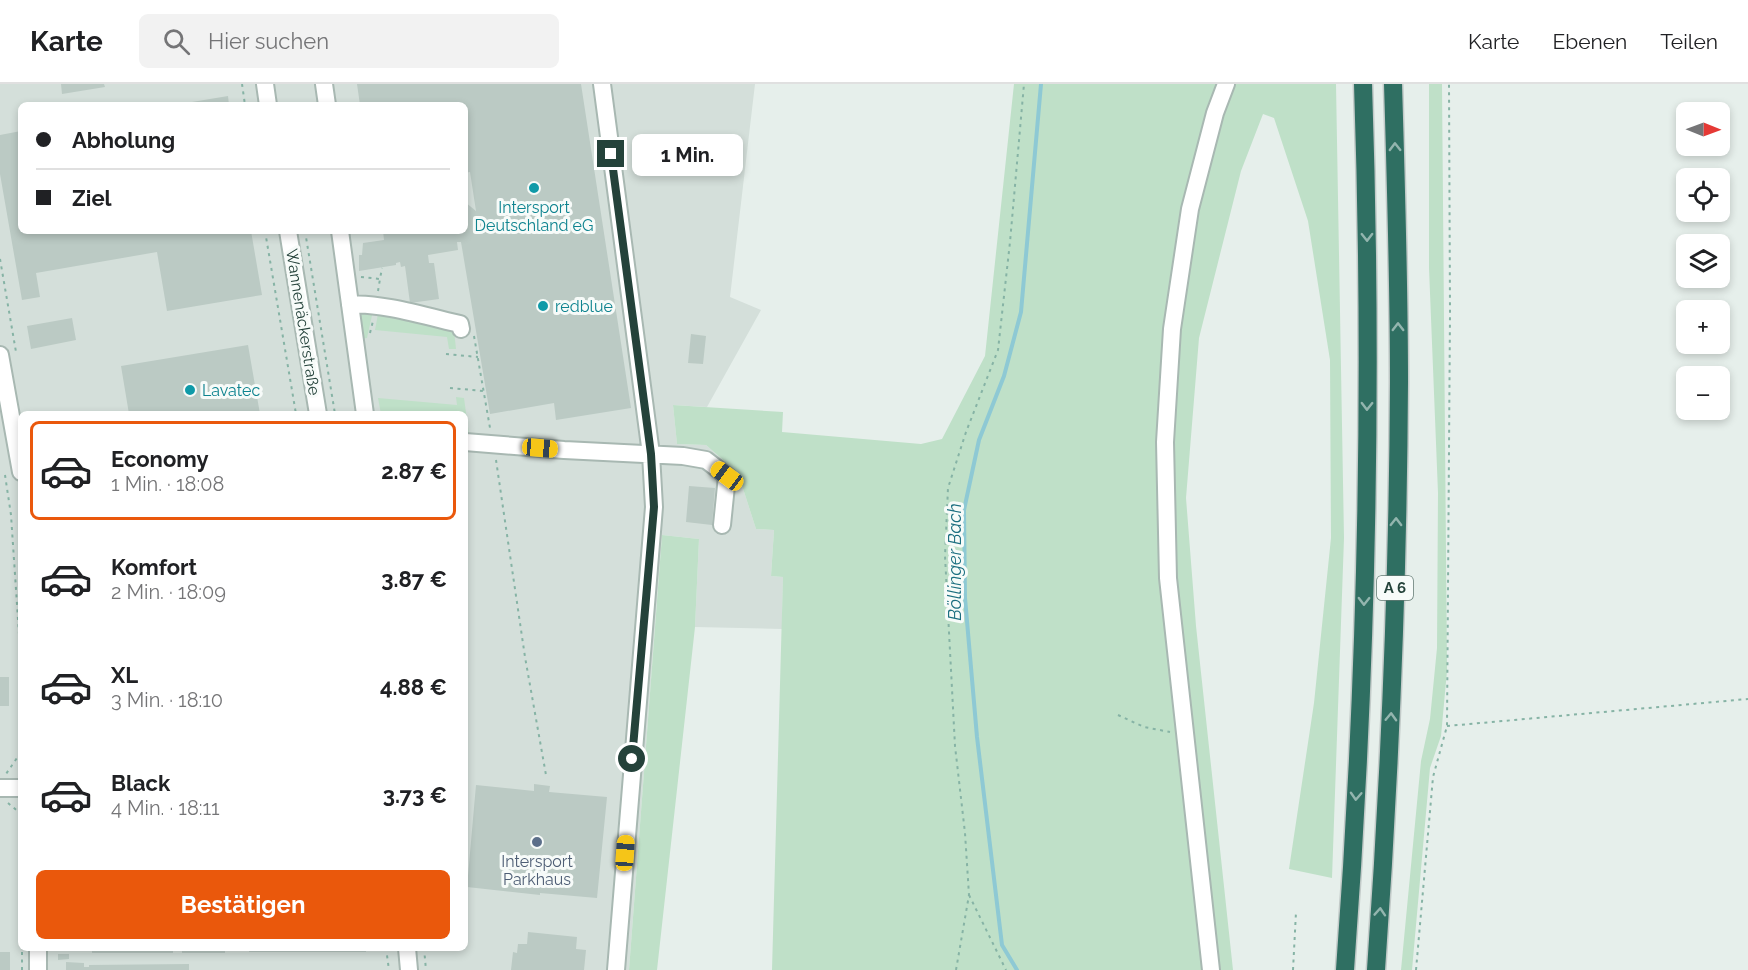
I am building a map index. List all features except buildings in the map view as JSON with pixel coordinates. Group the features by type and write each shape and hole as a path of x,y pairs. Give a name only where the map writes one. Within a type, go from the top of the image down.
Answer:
{"highway":[{"name":"A 6","path":"1345,970 1358,760 1366,531 1368,284 1363,84"},
{"name":"A 6","path":"1376,970 1389,780 1397,492 1398,284 1393,84"}],"street":[{"path":"265,84 268,102"},
{"path":"324,84 327,102"},
{"path":"602,84 651,454 654,507 616,970"},
{"path":"1211,970 1168,578 1165,442 1172,329 1190,209 1215,113 1226,84"},
{"name":"Wannenäckerstraße","path":"288,234 318,411"},
{"path":"340,234 366,411"},
{"path":"350,305 359,303 460,324 467,332"},
{"path":"8,357 7,428 13,472"},
{"path":"468,442 683,456 706,460 727,476 723,525"},
{"path":"38,951 38,970"},
{"path":"407,951 409,970"}],"path":[{"path":"242,84 245,102"},
{"path":"956,970 969,895 965,833 955,746 945,556 948,488 966,432 998,350 1024,84"},
{"path":"1416,970 1432,777 1447,726 1449,84"},
{"path":"266,234 295,411"},
{"path":"305,234 335,411"},
{"path":"0,259 8,357"},
{"path":"358,277 380,279 382,268"},
{"path":"369,337 376,306"},
{"path":"467,332 478,357 546,775"},
{"path":"446,354 478,357"},
{"path":"450,388 484,391"},
{"path":"13,472 11,515 18,619"},
{"path":"1447,726 1748,699"},
{"path":"1118,715 1154,730 1185,732"},
{"path":"18,757 6,772 9,788 6,801 18,811"},
{"path":"969,895 1006,970"},
{"path":"1293,970 1296,912"},
{"path":"22,951 22,970"},
{"path":"386,951 389,970"},
{"path":"424,951 426,970"}],"shaded area":[{"path":"0,84 755,84 730,297 761,310 707,407 673,405 677,444 706,445 738,473 756,529 774,530 771,576 783,577 782,629 695,627 699,539 662,535 629,970 0,970"}],"green space":[{"path":"1014,84 1336,84 1344,538 1332,878 1289,869 1314,703 1331,538 1330,360 1308,221 1274,118 1263,114 1241,171 1199,338 1186,498 1196,626 1233,970 772,970 783,577 771,576 774,530 756,529 738,473 706,445 677,444 673,405 783,412 782,432 921,444 942,439 985,356"},
{"path":"1429,84 1442,84 1447,671 1441,736 1430,768 1412,970 1401,970 1421,761 1430,719 1437,648 1438,493 1429,268"},
{"path":"363,311 373,311 367,338 360,339 357,315"},
{"path":"378,314 454,330 456,349 449,349 447,337 375,330"},
{"path":"456,397 464,398 466,411 380,411 378,398 457,405"},
{"path":"662,535 699,539 695,627 657,970 629,970"}],"waterway":[{"name":"Böllinger Bach","path":"1017,970 1002,945 977,737 965,598 964,510 979,440 1004,376 1021,312 1041,84"}],"place":[{"name":"Intersport Deutschland eG","path":"534,188"},
{"name":"redblue","path":"543,306"},
{"name":"Lavatec","path":"190,390"},
{"name":"Intersport Parkhaus","path":"537,842"}],"route":[{"path":"611,154 651,454 654,507 632,759"}]}
